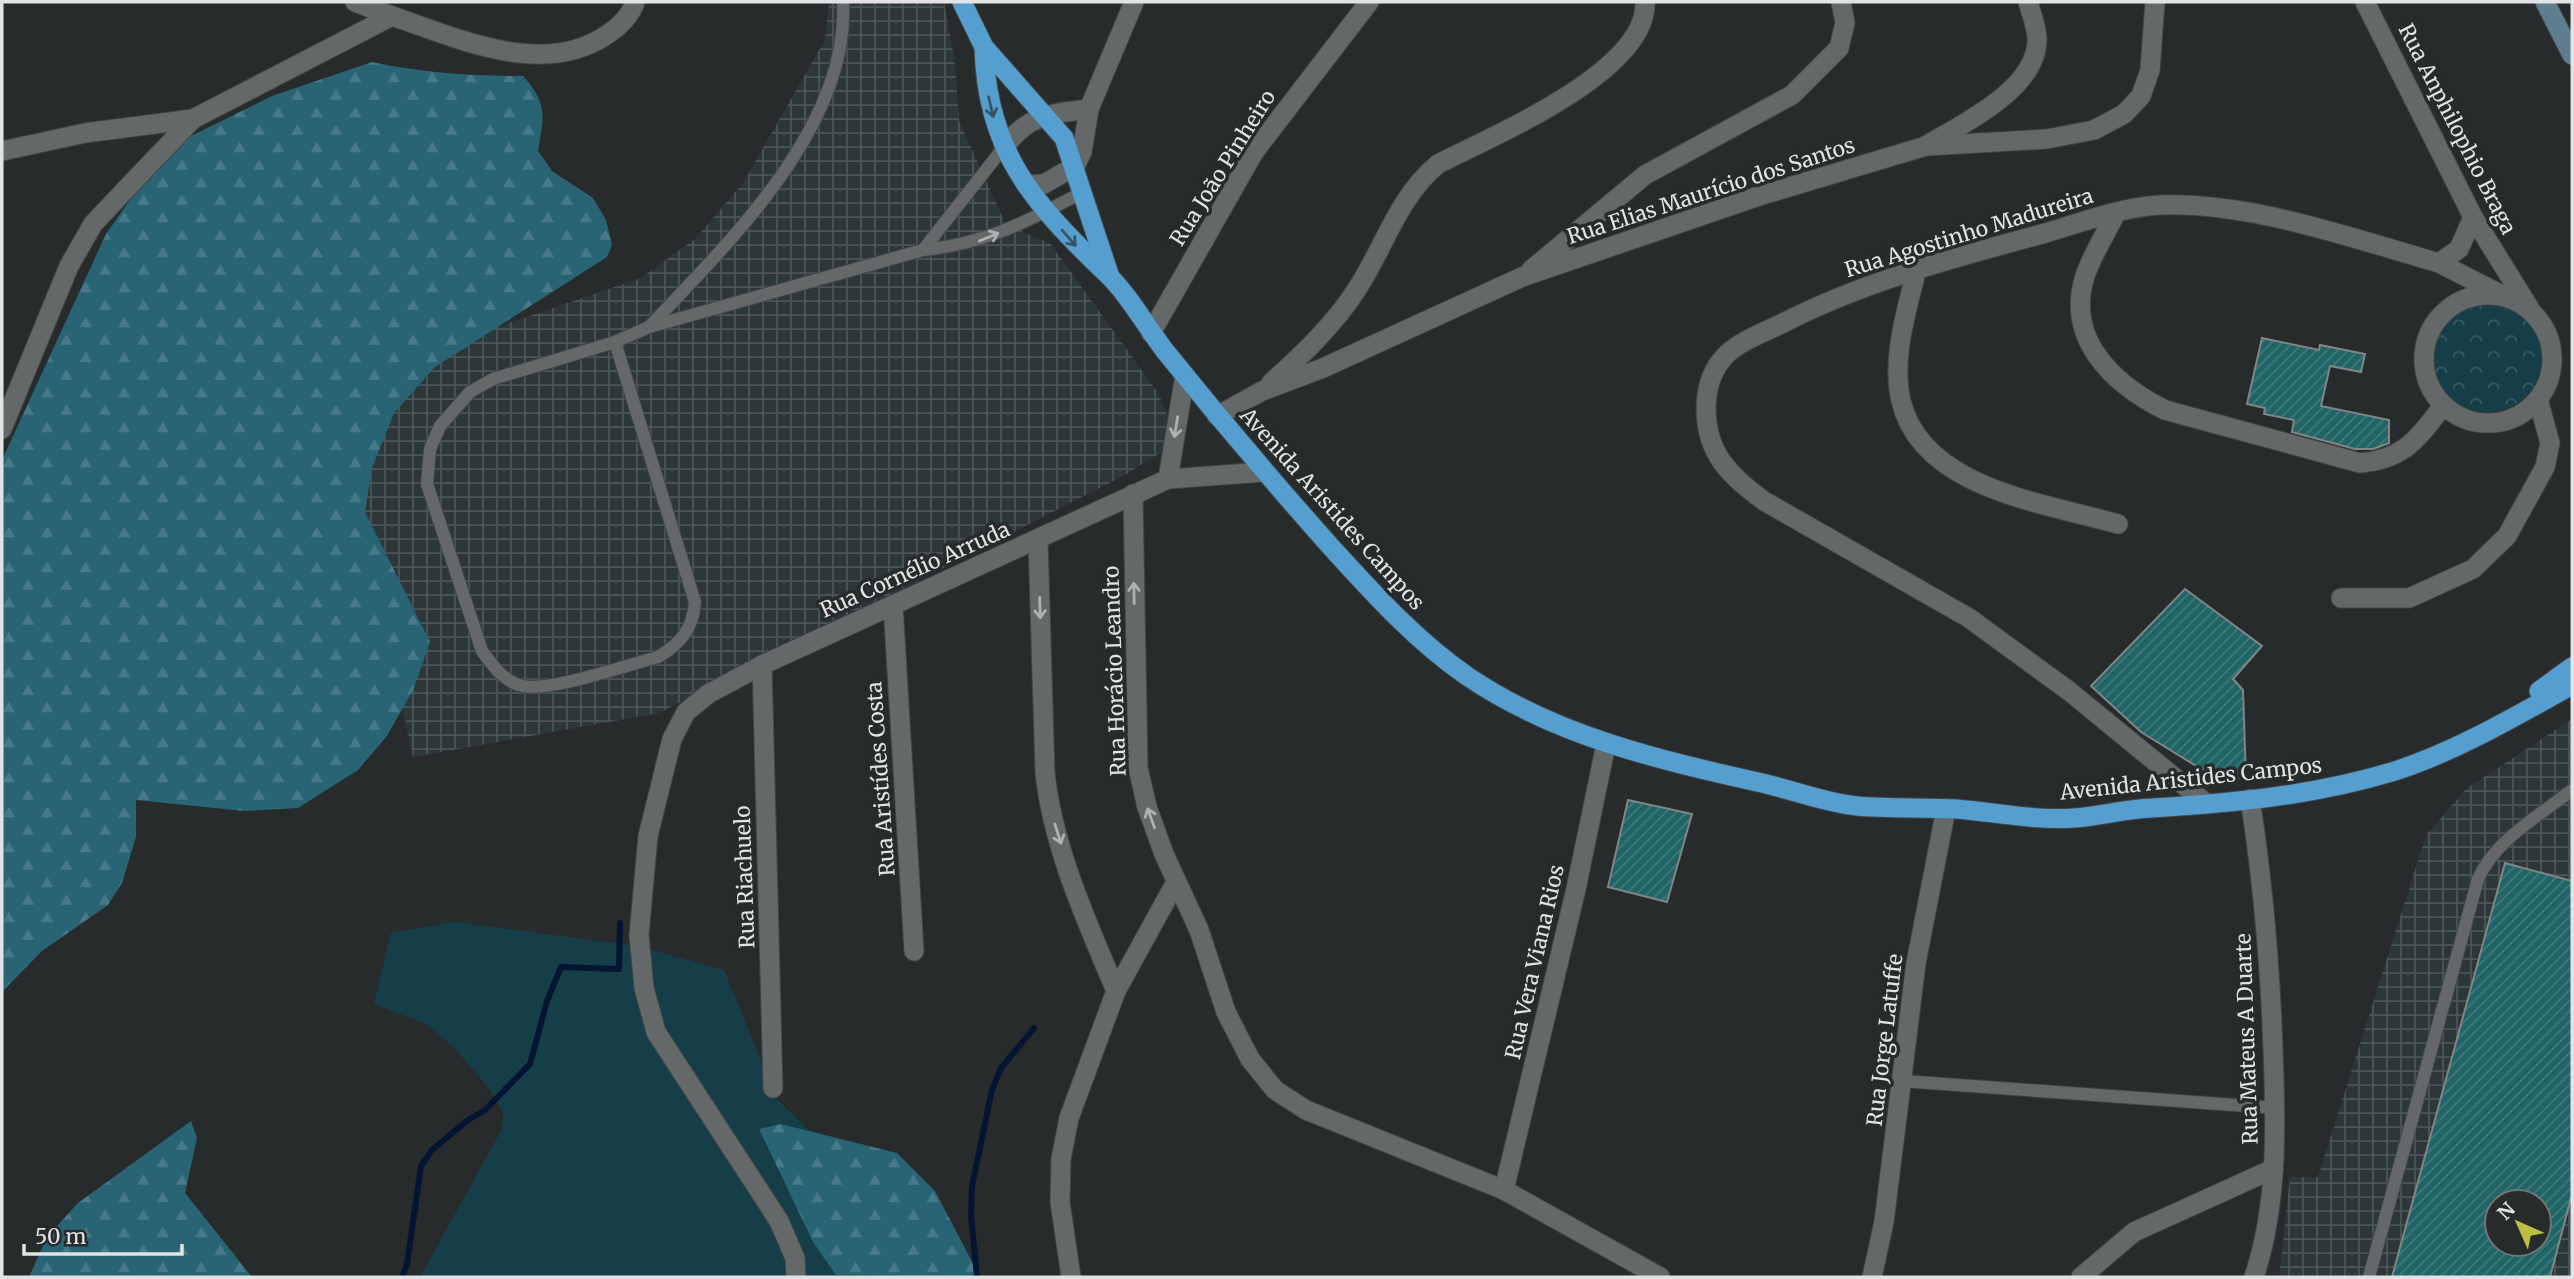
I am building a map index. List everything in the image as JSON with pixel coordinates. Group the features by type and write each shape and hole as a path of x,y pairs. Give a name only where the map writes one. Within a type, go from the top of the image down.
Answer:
{"highway":[{"name":"Avenida Aristides Campos","path":"962,2 984,47 1065,138 1109,275"},
{"name":"Avenida Aristides Campos","path":"984,47 985,81 992,117 1004,147 1026,185 1071,242 1109,275 1151,333 1264,472 1390,611 1468,677 1527,709 1606,744 1669,763 1852,806 1946,809 2072,818 2119,809 2207,804 2324,790 2399,770 2466,741 2572,685"},
{"name":"Avenida Aristides Campos","path":"2466,741 2572,667"}],"main road":[{"path":"2545,2 2572,55"}],"street":[{"path":"355,2 470,43 530,55 569,53 598,41 618,28 635,2"},
{"path":"1026,185 1044,184 1075,166 1082,152 1088,108 1134,2"},
{"name":"Rua João Pinheiro","path":"1151,333 1254,152 1369,2"},
{"path":"1522,277 1645,175 1792,95 1839,48 1845,23 1841,2"},
{"path":"1926,146 2004,96 2023,77 2034,58 2037,39 2028,2"},
{"name":"Rua Elias Maurício dos Santos","path":"1217,416 1262,391 1323,368 1522,277 1759,196 1926,146 2047,139 2094,130 2124,114 2141,96 2150,70 2155,2"},
{"name":"Rua Anphilophio Braga","path":"2365,2 2473,217 2532,312"},
{"path":"1262,391 1302,355 1350,299 1405,198 1420,178 1438,164 1568,96 1594,79 1627,44 1640,4"},
{"path":"2,429 6,407 69,266 93,224 193,119 392,16"},
{"path":"1004,147 1023,125 1046,114 1088,108"},
{"path":"2,151 85,133 193,119"},
{"name":"Rua Agostinho Madureira","path":"2207,804 2069,691 1969,618 1764,501 1740,483 1721,461 1709,438 1706,401 1713,373 1728,354 1831,299 1917,268 2116,213 2156,205 2191,204 2316,226 2439,263 2504,296"},
{"path":"2116,213 2086,275 2081,297 2081,321 2090,346 2107,372 2147,401 2165,410 2360,463 2384,461 2402,453 2444,406"},
{"path":"2439,263 2459,249 2473,217"},
{"path":"1917,268 1900,343 1899,370 1901,400 1914,433 1933,456 1958,474 1976,482 2118,524"},
{"path":"2480,295 2504,296 2532,312 2546,331 2552,354 2550,378 2538,400 2523,413 2504,422 2484,424 2464,419 2444,406 2429,387 2423,363 2427,339 2438,318 2457,303 2480,295"},
{"path":"1168,479 1185,375"},
{"path":"2341,598 2409,598 2473,569 2507,536 2545,467 2550,443 2538,400"},
{"name":"Rua Cornélio Arruda","path":"796,1277 795,1258 779,1221 656,1032 644,988 639,935 648,836 672,738 686,712 708,694 762,664 1168,479 1264,472"},
{"name":"Rua Horácio Leandro","path":"1133,494 1138,768 1147,807 1176,882 1199,930 1226,1012 1250,1059 1275,1090 1306,1110 1504,1190 1660,1277"},
{"path":"1038,540 1048,806 1085,918 1116,991"},
{"name":"Rua Aristídes Costa","path":"892,604 915,951"},
{"name":"Rua Riachuelo","path":"762,664 773,1088"},
{"name":"Rua Vera Viana Rios","path":"1504,1190 1576,889 1606,744"},
{"name":"Rua Mateus A Duarte","path":"2250,799 2271,980 2276,1108 2266,1230 2254,1277"},
{"name":"Rua Jorge Latuffe","path":"1872,1277 1884,1222 1916,963 1946,809"},
{"path":"1071,1277 1060,1202 1061,1159 1069,1118 1116,991 1176,882"},
{"path":"2081,1277 2134,1232 2273,1169"}],"lane":[{"path":"649,327 755,214 783,175 816,116 834,67 844,18 842,2"},
{"path":"923,250 1004,147"},
{"path":"615,342 695,602 694,620 674,648 658,657 542,687 523,686 508,680 496,670 482,651 427,484 429,449 440,426 470,392 493,379 615,342 649,327 923,250 962,246 981,240 1046,212 1081,193"},
{"path":"2369,1277 2477,879 2486,861 2502,845 2572,790"},
{"path":"1902,1082 2276,1108"}],"shaded area":[{"path":"829,2 944,2 955,62 959,121 1006,225 1050,243 1158,393 1172,426 1163,451 1125,475 659,713 413,757 345,438 375,394 485,331 641,278 695,239 743,183 825,40"},
{"path":"2572,719 2572,1277 2279,1277 2290,1177 2318,1177 2426,835 2467,788"}],"green space":[{"path":"372,62 447,73 523,76 537,94 542,110 538,151 552,171 593,198 606,220 612,245 607,257 435,367 394,413 372,468 365,512 430,642 414,688 387,736 358,770 298,808 244,811 136,800 136,837 122,883 108,905 42,951 2,992 2,460 106,234 142,183 189,137 272,96"},
{"path":"2487,300 2508,304 2527,316 2539,335 2543,356 2539,377 2527,396 2508,408 2487,412 2466,408 2447,396 2435,377 2431,356 2435,335 2447,316 2466,304"},
{"path":"454,922 637,946 724,970 776,1098 811,1132 781,1124 759,1129 813,1242 839,1277 420,1277 502,1129 503,1112 491,1091 453,1046 426,1024 374,1004 391,933"},
{"path":"191,1121 197,1138 185,1193 252,1277 29,1277 47,1237 78,1203"},
{"path":"781,1124 897,1153 935,1191 980,1277 836,1275 813,1242 759,1129"}],"building":[{"path":"2262,338 2319,350 2320,345 2365,354 2361,372 2330,366 2321,406 2389,420 2389,443 2373,449 2355,449 2292,432 2294,420 2264,414 2265,408 2247,404"},
{"path":"2185,589 2262,646 2233,679 2243,690 2246,778 2214,777 2141,732 2091,686"},
{"path":"1628,800 1692,814 1667,902 1608,887"},
{"path":"2505,863 2572,881 2572,1194 2550,1277 2392,1277"}],"waterway":[{"path":"402,1277 407,1264 421,1166 432,1150 468,1120 485,1110 530,1064 547,1001 561,967 619,969 620,923"},
{"path":"977,1277 971,1215 972,1186 992,1090 1001,1068 1034,1028"}]}
